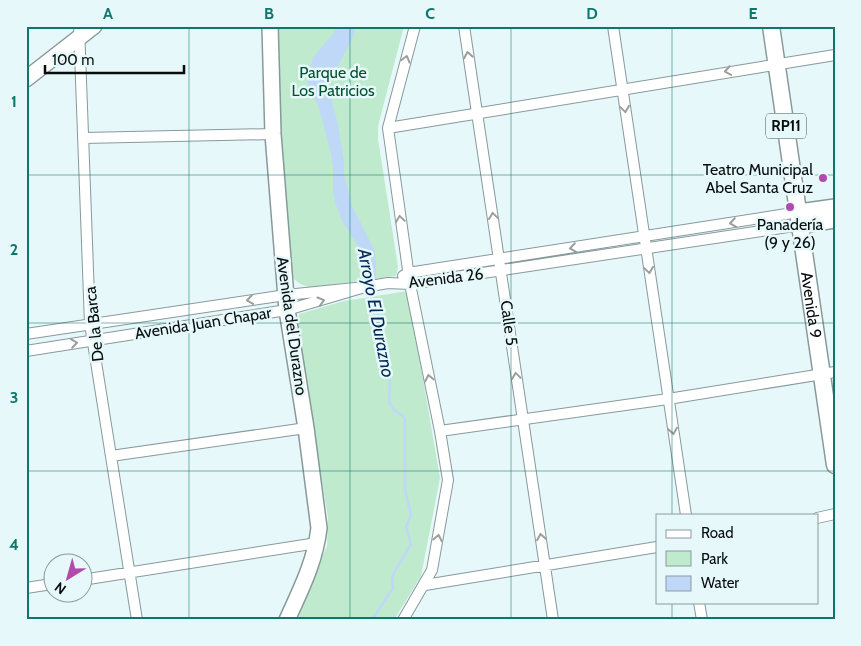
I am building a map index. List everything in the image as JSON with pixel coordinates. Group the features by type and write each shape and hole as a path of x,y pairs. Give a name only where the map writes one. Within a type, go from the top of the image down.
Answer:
{"main road":[{"path":"26,80 79,32 94,26"},
{"name":"Avenida del Durazno","path":"270,26 273,134 287,310 306,428 319,528 311,568 287,620"},
{"name":"Avenida 9","path":"771,26 800,219 829,373 835,465"},
{"name":"Avenida 26","path":"800,219 835,207"},
{"name":"Avenida 26","path":"800,219 835,220"}],"street":[{"path":"406,618 432,570 448,480 408,273 388,128 415,26"},
{"name":"Calle 5","path":"464,26 522,420 554,620"},
{"path":"613,26 686,514"},
{"name":"De la Barca","path":"79,32 90,324 137,620"},
{"path":"388,128 835,54"},
{"path":"84,138 273,134"},
{"name":"Avenida 26","path":"388,283 408,273 644,236 800,219"},
{"name":"Avenida 26","path":"388,283 410,284 646,249 800,219"},
{"path":"365,287 388,283"},
{"name":"Avenida Juan Chapar","path":"26,334 286,295 365,287"},
{"name":"Avenida Juan Chapar","path":"26,350 287,310 365,287"},
{"path":"440,431 668,399 829,373"},
{"path":"111,456 306,428"},
{"path":"818,518 835,514"},
{"path":"92,578 317,543"},
{"path":"425,585 656,547"},
{"path":"26,588 42,586"},
{"path":"699,604 702,620"}],"green space":[{"name":"Parque de Los Patricios","path":"278,26 404,26 378,126 378,139 398,267 396,276 313,287 299,283 289,268 285,248"},
{"path":"408,291 440,478 421,576 394,620 293,620 327,546 328,517 296,330 299,314 344,301"}],"water":[{"path":"335,26 357,26 351,42 332,76 332,102 338,124 344,161 344,174 352,206 375,251 375,303 372,299 360,249 342,221 336,205 333,193 333,167 330,149 318,105 308,88 308,76 313,57 334,33"}],"waterway":[{"name":"Arroyo El Durazno","path":"372,620 393,588 392,579 395,571 411,544 406,527 411,515 405,490 405,420 404,417 393,409 389,402 390,378 375,302"}],"place":[{"name":"Teatro Municipal Abel Santa Cruz","path":"823,178"},
{"name":"Panadería (9 y 26)","path":"790,207"}]}
